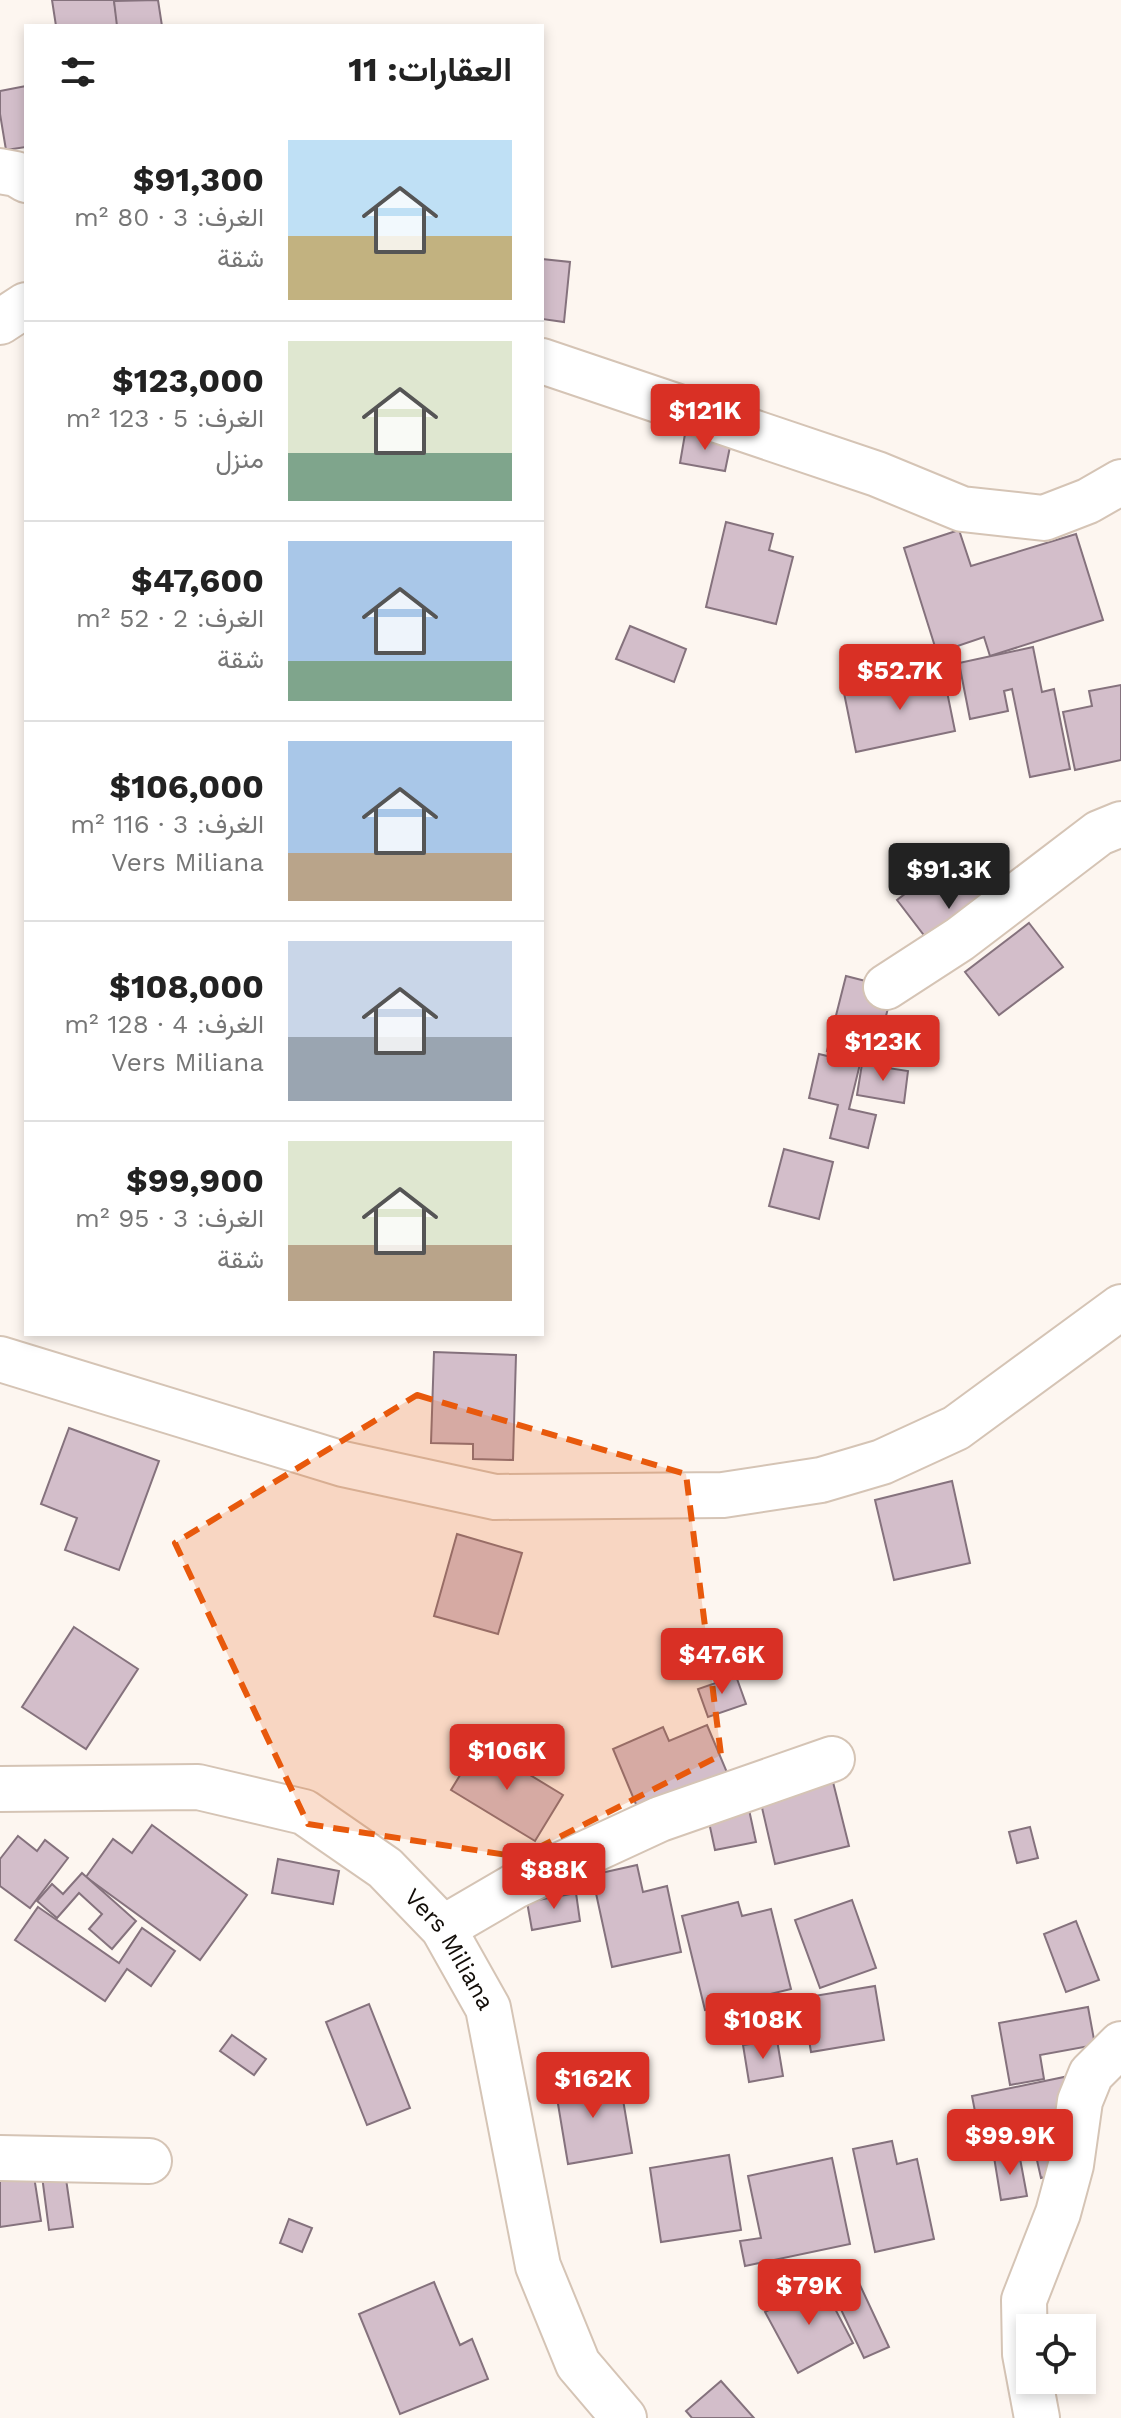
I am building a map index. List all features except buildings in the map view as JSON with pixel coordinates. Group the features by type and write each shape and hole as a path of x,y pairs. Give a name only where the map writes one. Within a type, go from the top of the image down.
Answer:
{"main road":[{"path":"0,171 24,179"},
{"path":"0,322 24,306"},
{"path":"544,362 877,474 962,509 1044,518 1088,501 1121,482"},
{"path":"886,987 960,939 1099,833 1121,824"},
{"path":"0,1359 343,1464 495,1497 723,1495 821,1480 882,1462 956,1428 1121,1307"},
{"path":"443,1928 515,1886 660,1819 832,1759"},
{"name":"Vers Miliana","path":"0,1789 198,1787 304,1812 385,1868 443,1928 488,2008 538,2266 578,2364 624,2418"},
{"path":"1037,2418 1025,2354 1024,2300 1058,2213 1071,2165 1080,2101 1091,2074 1121,2044"},
{"path":"0,2158 149,2161"}],"highlighted area":[{"path":"417,1395 686,1474 721,1755 520,1857 308,1824 175,1543"}]}
